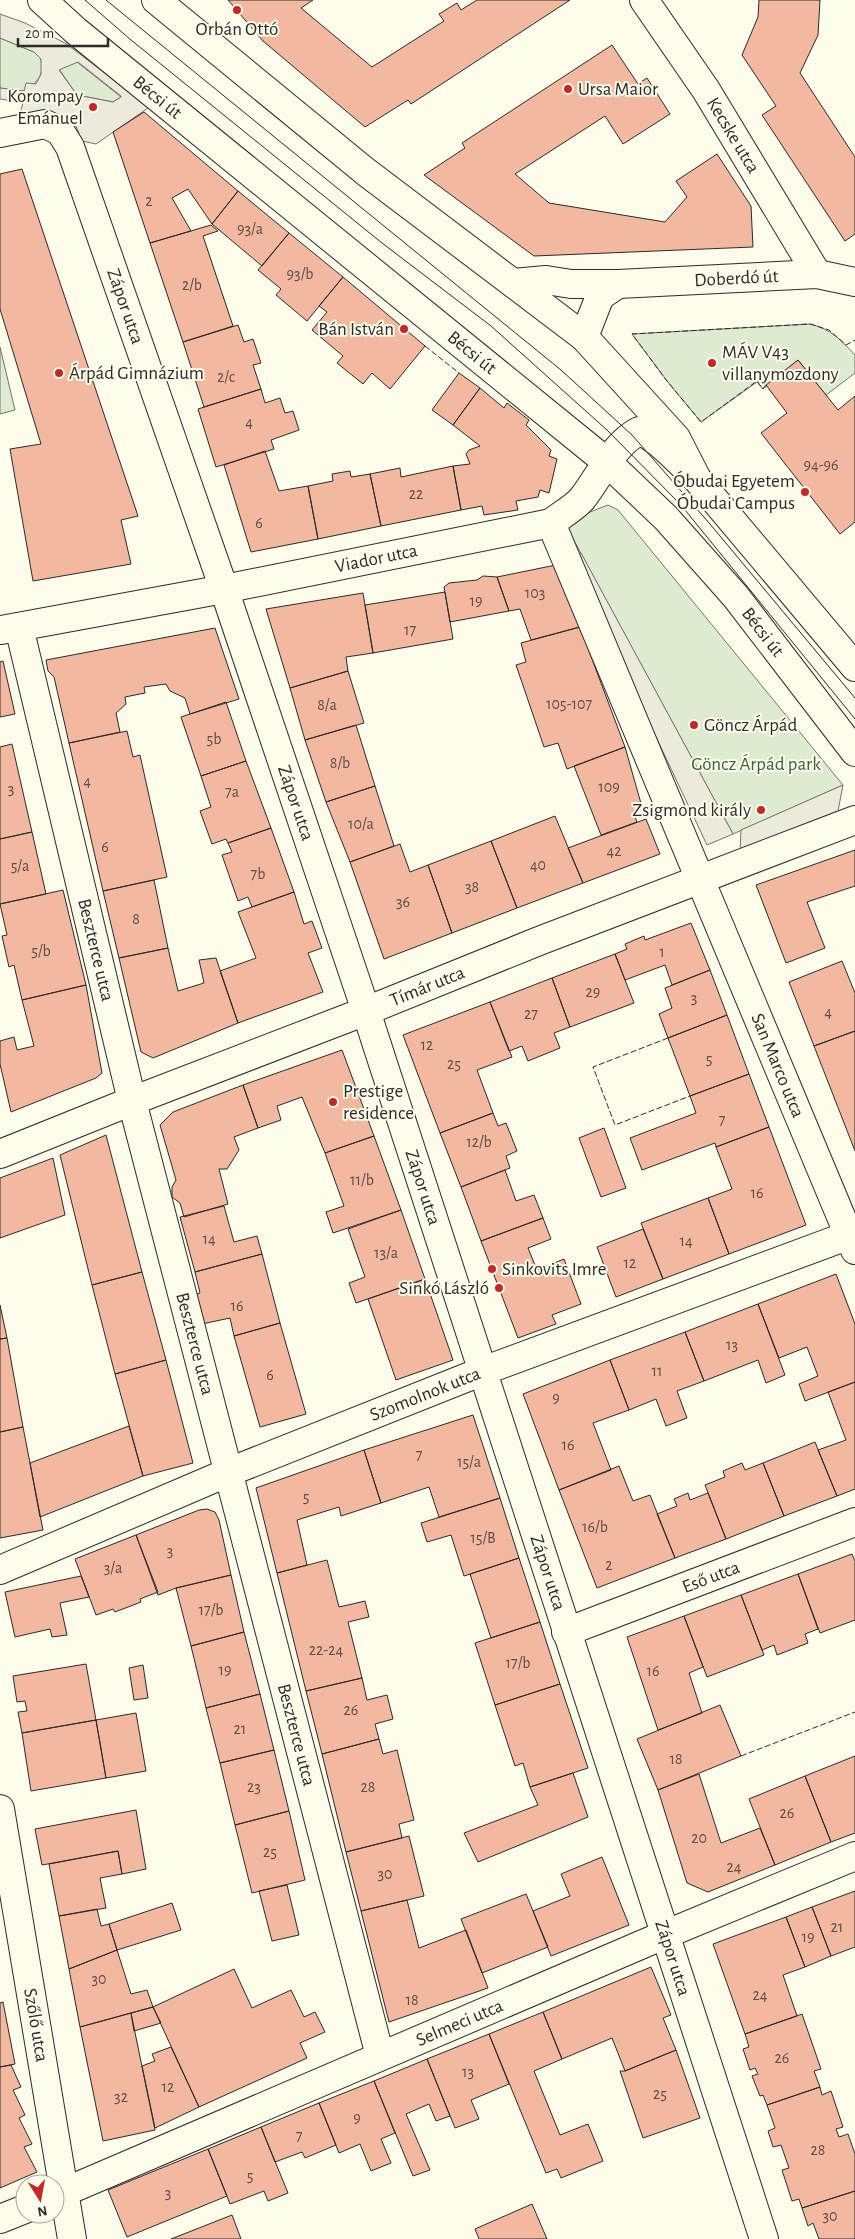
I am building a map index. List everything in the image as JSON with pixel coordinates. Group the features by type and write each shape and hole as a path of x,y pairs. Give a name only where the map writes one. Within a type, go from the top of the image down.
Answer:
{"street":[{"path":"156,0 366,172 584,337 676,438 698,479 855,667"},
{"name":"Kecske utca","path":"644,0 706,90 817,274"},
{"name":"Bécsi út","path":"39,2 608,463 666,518 736,598 855,752"},
{"name":"Zápor utca","path":"0,133 45,124 60,131 70,147 224,589 366,1012 764,2239"},
{"path":"817,274 855,262"},
{"name":"Doberdó út","path":"513,283 546,280 571,284 618,284 817,274 855,282"},
{"path":"584,337 600,296 618,284"},
{"name":"Viador utca","path":"9,629 224,589 551,523 580,501 632,434 639,430 661,446 698,479"},
{"path":"551,523 701,879"},
{"name":"Beszterce utca","path":"9,629 380,2056"},
{"name":"Tímár utca","path":"0,1154 132,1101 366,1012 539,941 855,820"},
{"name":"San Marco utca","path":"701,879 853,1239"},
{"name":"Szomolnok utca","path":"0,1570 228,1472 484,1371 853,1239"},
{"name":"Eső utca","path":"566,1632 855,1522"},
{"name":"Szőlő utca","path":"0,1810 56,2174"},
{"name":"Selmeci utca","path":"65,2191 664,1935 855,1856"},
{"path":"0,2219 15,2213"},
{"name":"Szőlő utca","path":"65,2215 72,2239"}],"green space":[{"path":"0,38 34,52 41,59 42,70 39,78 24,91 0,88"},
{"path":"77,62 121,97 113,102 77,95 59,69"},
{"path":"810,324 830,332 855,355 855,373 826,395 798,360 763,389 757,382 701,422 632,334"},
{"path":"0,347 15,410 0,414"},
{"name":"Göncz Árpád park","path":"608,505 618,510 843,785 733,834 564,522"}],"shaded area":[{"path":"0,14 25,23 65,43 149,106 96,144 82,141 76,126 62,117 19,116 23,103 0,99 0,88 24,91 26,83 36,84 41,74 41,59 34,52 0,38","holes":["78,62 121,96 113,102 77,95 59,70"]},
{"path":"581,553 733,834 707,845 573,561"},
{"path":"843,785 838,811 740,850 741,830"}],"building":[{"path":"228,0 313,0 301,8 372,67 444,21 439,14 457,3 461,10 477,0 570,0 411,104 408,100 365,127 263,41"},
{"path":"759,0 820,0 818,35 800,73 855,157 855,234 845,241 762,115 776,106 742,55 758,17"},
{"path":"612,45 638,84 647,78 670,114 623,144 605,116 515,174 549,203 665,222 687,197 676,181 717,154 751,206 753,247 534,256 424,175 465,148 462,143"},
{"path":"144,112 238,191 212,224 188,189 172,198 191,231 150,243 113,132"},
{"path":"22,169 138,516 121,520 131,564 33,581 10,449 41,444 0,309 0,174"},
{"path":"238,191 289,233 262,266 212,224"},
{"path":"211,225 218,231 203,236 233,326 183,342 150,243"},
{"path":"289,233 343,277 307,321 276,295 281,289 258,270"},
{"path":"343,277 425,346 390,389 372,373 363,384 337,363 343,356 312,330 327,312 319,306"},
{"path":"238,325 244,342 253,339 261,363 253,365 261,389 204,407 183,342"},
{"path":"798,360 838,410 855,396 855,522 840,534 761,433 787,413 766,385"},
{"path":"459,373 480,388 453,425 432,410"},
{"path":"480,388 504,408 507,403 529,420 526,425 551,450 549,456 557,459 549,493 540,490 538,497 516,501 518,510 484,515 482,506 461,510 453,466 470,464 466,454 469,450 480,446 453,425"},
{"path":"261,389 265,403 280,398 285,413 293,411 299,430 271,440 274,449 216,467 198,409"},
{"path":"265,451 279,491 308,486 318,539 251,552 224,465"},
{"path":"453,466 461,510 381,526 370,474 400,468 401,477"},
{"path":"350,471 351,477 370,474 381,526 318,539 308,486 333,481 332,474"},
{"path":"556,565 580,627 531,640 520,609 509,611 497,577"},
{"path":"483,576 497,577 509,611 450,622 444,587 449,583 477,580"},
{"path":"445,592 453,639 373,653 365,605"},
{"path":"363,593 373,653 346,657 348,671 290,688 266,609"},
{"path":"580,627 625,747 567,769 558,743 544,747 516,665 526,662 521,643"},
{"path":"215,628 239,699 190,714 185,698 170,691 166,684 144,687 145,693 125,697 126,704 116,713 120,732 69,743 54,677 48,671 46,660"},
{"path":"3,661 15,714 0,717 0,662"},
{"path":"348,671 364,723 305,740 290,688"},
{"path":"226,702 246,761 201,776 181,717"},
{"path":"356,725 375,786 326,802 305,740"},
{"path":"127,731 133,757 140,755 167,877 103,891 69,743"},
{"path":"12,744 32,832 0,839 0,747"},
{"path":"625,747 642,807 633,811 637,822 601,835 574,766"},
{"path":"246,761 271,828 228,843 226,839 212,844 200,811 211,807 201,776"},
{"path":"375,786 394,846 350,862 326,802"},
{"path":"555,816 583,883 517,908 491,841"},
{"path":"646,819 660,854 583,883 568,848"},
{"path":"271,828 294,892 252,907 248,897 238,901 222,855 232,852 228,843"},
{"path":"32,832 46,894 0,904 0,839"},
{"path":"491,841 517,908 452,933 428,865"},
{"path":"400,844 410,872 428,865 452,933 384,959 350,862"},
{"path":"855,850 855,886 807,902 825,948 786,963 756,885"},
{"path":"154,880 168,948 119,958 103,891"},
{"path":"63,890 86,985 22,1000 14,965 9,967 2,936 7,935 0,904"},
{"path":"294,892 304,924 312,921 322,948 308,953 323,992 238,1023 220,971 256,958 238,912"},
{"path":"691,923 710,970 672,985 665,965 625,980 615,954 627,949 625,944 644,936 645,940"},
{"path":"168,948 178,991 204,983 199,960 216,958 238,1023 153,1058 141,1052 119,958"},
{"path":"615,954 634,1003 570,1027 552,978"},
{"path":"842,961 855,993 855,1031 814,1046 789,982"},
{"path":"710,970 727,1015 668,1038 659,1014 672,1008 665,988"},
{"path":"552,978 570,1027 554,1033 560,1048 528,1061 522,1046 509,1051 490,1002"},
{"path":"86,985 102,1073 96,1078 11,1112 0,1064 0,1041 14,1037 17,1050 34,1046 22,1000"},
{"path":"490,1002 512,1057 477,1070 493,1113 440,1133 403,1035"},
{"path":"727,1015 749,1074 690,1096 668,1038"},
{"path":"855,1031 855,1151 814,1046"},
{"name":"Prestige residence","path":"342,1050 374,1136 325,1153 302,1097 277,1106 281,1120 258,1128 243,1085"},
{"path":"749,1074 769,1127 716,1147 715,1143 642,1170 630,1138 696,1113 690,1096"},
{"path":"243,1085 258,1128 234,1137 239,1150 227,1169 219,1169 228,1204 184,1217 180,1203 172,1197 172,1187 176,1180 160,1125 173,1112"},
{"path":"493,1113 498,1126 506,1123 517,1151 506,1156 510,1168 461,1187 440,1133"},
{"path":"769,1127 806,1225 729,1254 708,1198 732,1189 716,1147"},
{"path":"604,1128 626,1188 601,1197 579,1138"},
{"path":"106,1135 142,1272 92,1285 60,1155"},
{"path":"374,1136 401,1210 333,1233 326,1212 344,1206 325,1153"},
{"path":"53,1158 65,1215 0,1238 0,1178"},
{"path":"505,1170 516,1201 534,1195 543,1218 481,1241 461,1187"},
{"path":"708,1198 729,1254 663,1279 641,1223"},
{"path":"224,1206 234,1242 257,1236 262,1254 195,1272 180,1217"},
{"path":"401,1210 425,1279 356,1303 349,1283 365,1277 348,1229"},
{"path":"543,1218 551,1239 528,1248 537,1270 564,1259 581,1304 552,1315 556,1324 518,1338 481,1241"},
{"path":"643,1229 663,1279 616,1297 597,1247"},
{"path":"262,1254 280,1323 234,1336 230,1318 202,1324 194,1295 200,1293 195,1272"},
{"path":"142,1272 166,1360 115,1374 92,1285"},
{"path":"836,1274 855,1324 855,1382 805,1401 799,1384 818,1376 807,1347 779,1358 758,1304"},
{"path":"425,1279 453,1360 396,1380 368,1299"},
{"path":"758,1304 785,1375 766,1383 758,1360 704,1381 685,1332"},
{"path":"0,1305 7,1338 0,1339"},
{"path":"280,1323 306,1414 260,1427 234,1336"},
{"path":"685,1332 704,1381 677,1391 687,1418 666,1426 656,1399 629,1410 610,1360"},
{"path":"7,1338 23,1427 0,1432 0,1339"},
{"path":"166,1360 193,1463 143,1476 115,1374"},
{"path":"610,1360 629,1410 593,1423 611,1470 559,1490 523,1394"},
{"path":"855,1382 855,1489 837,1496 818,1450 846,1440 828,1392"},
{"path":"473,1415 500,1498 439,1517 429,1487 381,1503 364,1450"},
{"path":"129,1426 143,1476 40,1517 30,1463"},
{"path":"23,1427 43,1530 0,1538 0,1432"},
{"path":"815,1442 837,1496 784,1516 763,1463"},
{"path":"364,1450 381,1503 341,1516 339,1507 297,1520 307,1565 277,1573 256,1488"},
{"path":"742,1463 745,1470 763,1463 784,1516 726,1539 705,1485 725,1477 723,1471"},
{"path":"619,1466 633,1501 650,1495 675,1558 597,1588 559,1490"},
{"path":"688,1493 690,1500 708,1493 726,1539 675,1558 657,1514 677,1506 674,1499"},
{"path":"500,1498 519,1558 464,1576 451,1535 427,1542 421,1523"},
{"path":"207,1509 215,1512 219,1520 231,1575 176,1588 158,1595 136,1535 199,1510"},
{"path":"136,1535 158,1592 140,1599 141,1602 115,1612 113,1609 96,1615 75,1559"},
{"path":"852,1554 855,1561 855,1620 820,1633 798,1574"},
{"path":"519,1558 540,1622 491,1638 470,1574"},
{"path":"327,1560 339,1607 365,1601 369,1617 348,1622 362,1678 306,1691 277,1573"},
{"path":"798,1574 818,1629 805,1634 808,1643 777,1655 774,1645 762,1650 741,1595"},
{"path":"231,1575 244,1632 191,1646 176,1588"},
{"path":"81,1576 89,1597 60,1603 67,1635 52,1637 50,1629 15,1637 5,1592"},
{"path":"741,1595 764,1655 707,1677 684,1616"},
{"path":"684,1616 703,1667 689,1673 702,1713 658,1730 627,1637"},
{"path":"540,1622 560,1684 495,1705 475,1643"},
{"path":"244,1632 260,1694 206,1708 191,1646"},
{"path":"86,1664 96,1720 22,1733 18,1712 27,1711 25,1701 17,1702 13,1676"},
{"path":"143,1665 148,1698 134,1700 129,1668"},
{"path":"362,1678 367,1700 387,1695 393,1719 375,1724 379,1739 322,1754 306,1691"},
{"path":"560,1684 588,1768 530,1787 523,1763 515,1766 495,1705"},
{"path":"260,1694 274,1750 220,1763 206,1708"},
{"path":"720,1705 741,1756 658,1790 637,1739"},
{"path":"136,1713 146,1771 106,1778 96,1720"},
{"path":"96,1720 106,1778 31,1791 22,1733"},
{"path":"379,1739 383,1754 397,1750 414,1820 399,1824 402,1838 346,1852 322,1754"},
{"path":"274,1750 289,1811 235,1825 220,1763"},
{"path":"855,1756 855,1833 831,1842 805,1776"},
{"path":"573,1773 588,1817 478,1862 464,1833 538,1805 530,1787"},
{"path":"699,1774 721,1843 760,1828 775,1865 708,1892 687,1883 658,1790"},
{"path":"805,1776 831,1842 775,1865 749,1799"},
{"path":"136,1810 146,1869 122,1874 118,1851 42,1865 35,1829"},
{"path":"289,1811 305,1880 252,1893 235,1825"},
{"path":"409,1836 424,1896 361,1911 346,1852"},
{"path":"118,1851 122,1874 100,1878 106,1908 59,1916 49,1864"},
{"path":"602,1857 629,1925 551,1956 533,1911 570,1896 561,1874"},
{"path":"287,1885 299,1935 272,1941 259,1891"},
{"path":"855,1891 855,1947 831,1956 812,1907"},
{"path":"526,1894 548,1947 482,1973 461,1919"},
{"path":"407,1900 419,1948 466,1930 488,1988 389,2022 361,1911"},
{"path":"172,1903 181,1930 117,1950 109,1924"},
{"path":"812,1907 831,1956 805,1967 786,1917"},
{"path":"97,1909 101,1926 109,1924 117,1950 69,1969 59,1916"},
{"path":"786,1917 805,1967 783,1975 797,2016 745,2034 713,1944"},
{"path":"117,1950 131,1994 147,1990 153,2007 80,2027 69,1969"},
{"path":"651,1967 671,2015 663,2018 676,2050 625,2071 612,2038 562,2059 543,2012"},
{"path":"234,1969 252,2008 291,1990 304,2017 315,2012 325,2032 300,2043 307,2058 199,2107 153,2007"},
{"path":"3,2002 15,2064 0,2067 0,2003"},
{"path":"153,2007 161,2023 134,2031 131,2013"},
{"path":"543,2012 562,2059 534,2071 560,2135 588,2124 603,2161 561,2178 557,2169 546,2173 489,2034"},
{"path":"131,2013 155,2130 103,2141 80,2027"},
{"path":"802,2014 821,2069 814,2071 820,2087 767,2105 763,2095 760,2096 752,2076 758,2074 755,2068 750,2070 743,2049 749,2047 745,2034"},
{"path":"489,2034 509,2084 471,2100 479,2119 455,2128 427,2059"},
{"path":"171,2047 199,2107 155,2128 142,2066 155,2061 152,2054"},
{"path":"676,2050 700,2118 643,2138 620,2071 625,2071"},
{"path":"427,2059 450,2116 436,2121 429,2104 406,2114 430,2170 413,2176 374,2081"},
{"path":"11,2065 21,2087 13,2090 25,2115 19,2118 32,2144 24,2147 37,2172 32,2174 15,2174 15,2182 0,2188 0,2067"},
{"path":"374,2081 395,2133 381,2139 391,2163 371,2171 360,2144 339,2153 319,2103"},
{"path":"820,2087 822,2095 831,2091 843,2127 836,2129 839,2137 848,2134 855,2154 855,2191 802,2208 799,2199 792,2201 782,2170 789,2168 781,2145 773,2147 768,2131 775,2128 767,2105"},
{"path":"319,2103 336,2145 305,2158 302,2152 275,2162 261,2127"},
{"path":"261,2127 288,2193 268,2201 264,2191 230,2204 208,2149"},
{"path":"208,2149 227,2196 127,2237 108,2190"},
{"path":"855,2191 855,2239 819,2239 813,2223 808,2226 802,2208"},
{"path":"532,2204 547,2239 479,2239 475,2229"},
{"path":"232,2215 241,2239 171,2239"}],"tram line":[{"path":"85,0 131,40 382,243 491,326 607,430 681,505 855,719"},
{"path":"106,0 561,370 632,435 710,524 855,698"}],"fence":[{"path":"766,385 763,389 757,381 701,422 632,334 810,324 829,330 846,345 855,340"},
{"path":"425,346 459,373"},
{"path":"668,1038 593,1067 615,1125 690,1096"},
{"path":"741,1756 855,1712"}],"place":[{"name":"Orbán Ottó","path":"237,10"},
{"name":"Ursa Maior","path":"568,89"},
{"name":"Korompay Emánuel","path":"93,107"},
{"name":"Bán István","path":"404,329"},
{"name":"MÁV V43 villanymozdony","path":"712,363"},
{"name":"Árpád Gimnázium","path":"59,373"},
{"name":"Óbudai Egyetem Óbudai Campus","path":"805,492"},
{"name":"Göncz Árpád","path":"694,725"},
{"name":"Zsigmond király","path":"761,810"},
{"name":"Prestige residence","path":"333,1102"},
{"name":"Sinkovits Imre","path":"492,1269"},
{"name":"Sinkó László","path":"499,1288"}]}
